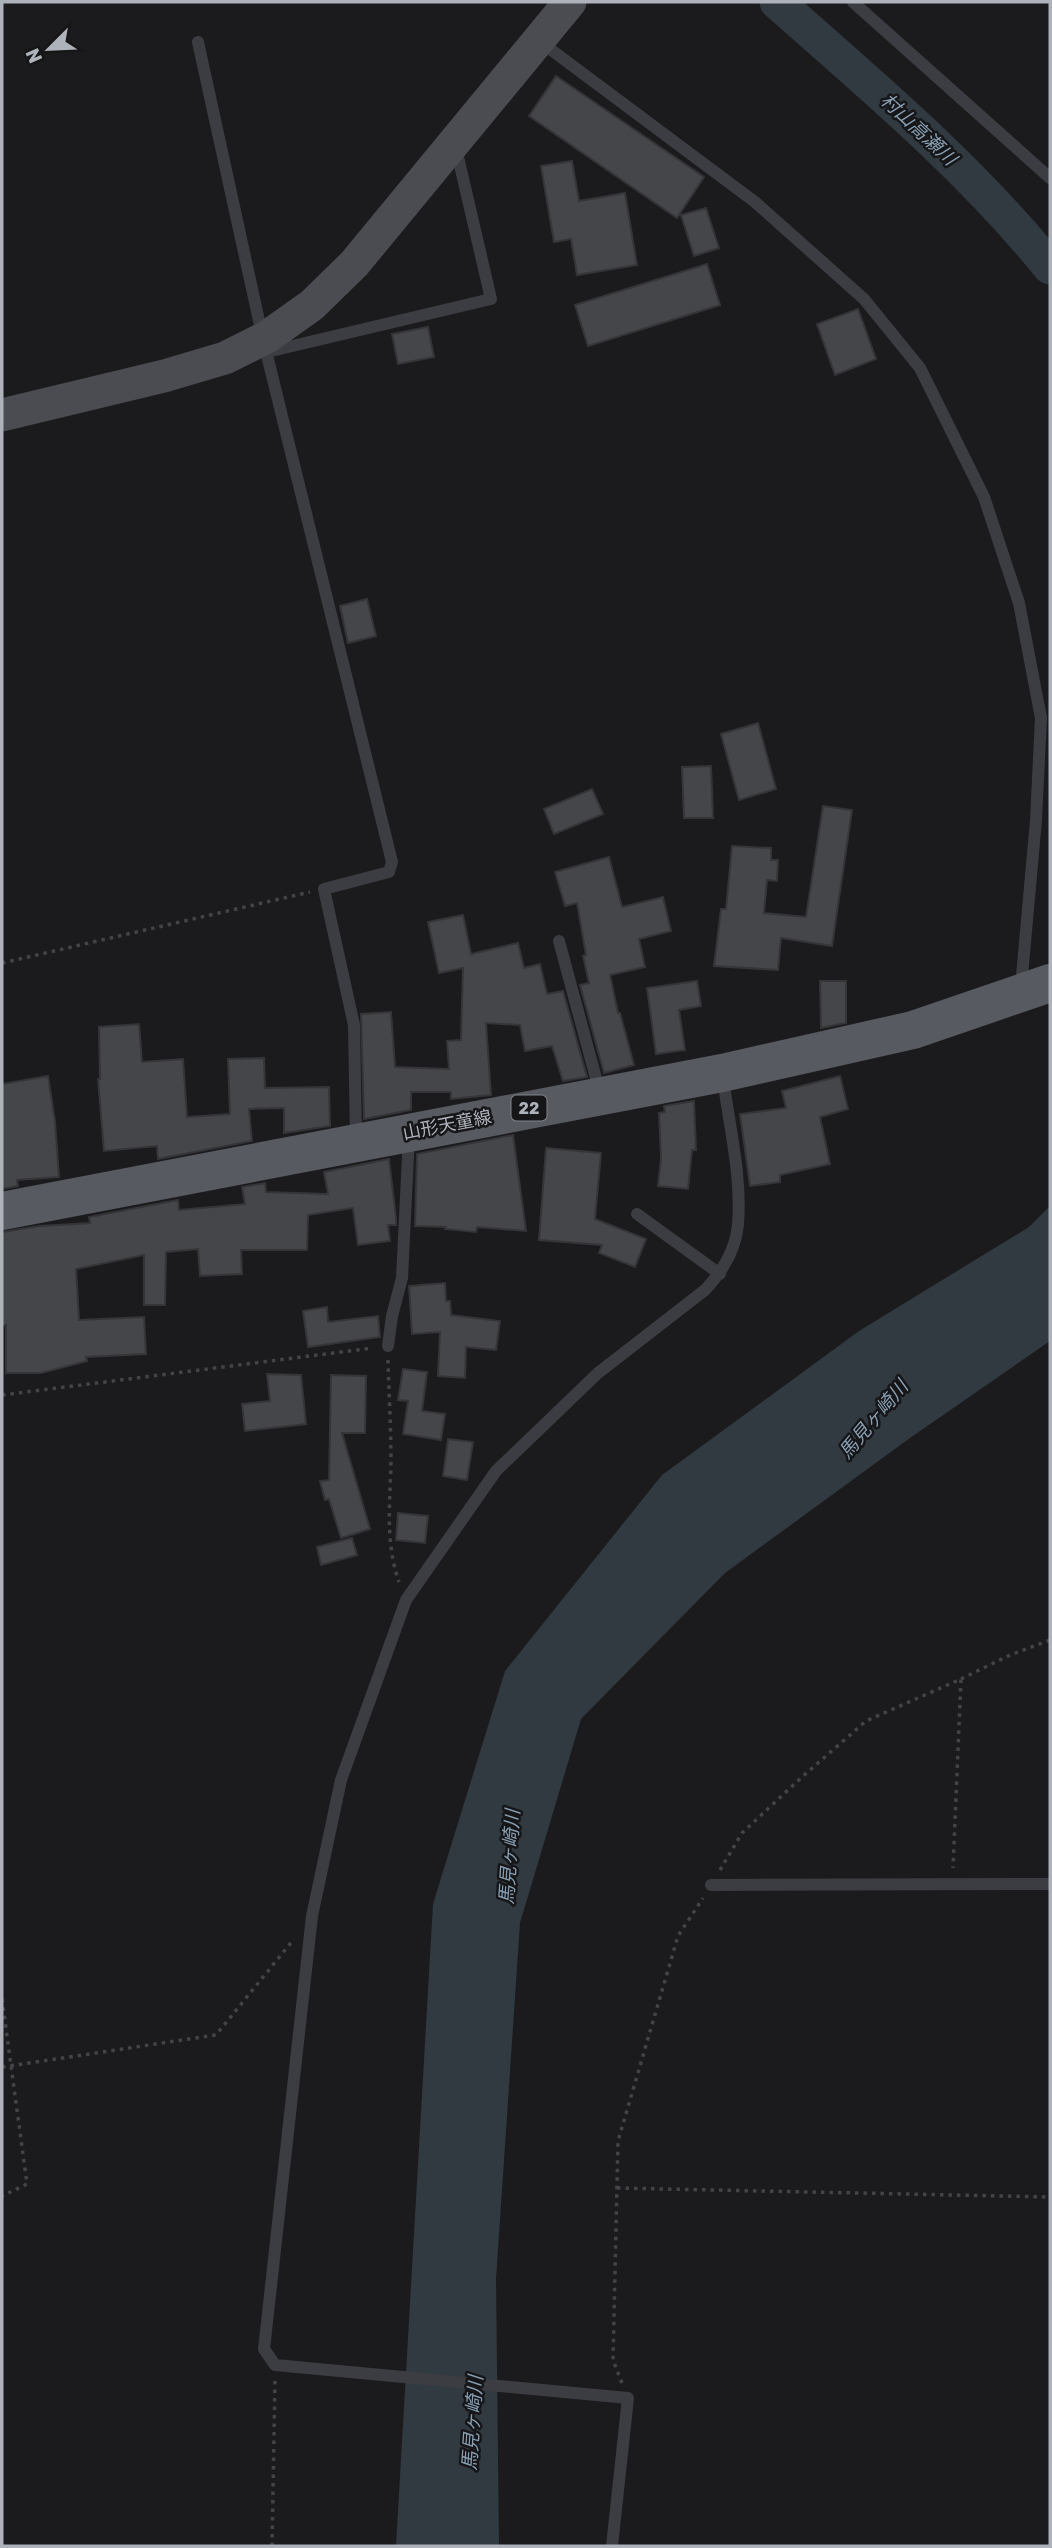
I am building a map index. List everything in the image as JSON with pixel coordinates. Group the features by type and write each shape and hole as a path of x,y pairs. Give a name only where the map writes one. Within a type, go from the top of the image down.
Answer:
{"main road":[{"name":"山形天童線","path":"2,1211 600,1094 722,1073 913,1031 1035,989"}],"street":[{"path":"2,415 164,376 265,346 354,264 570,2"}],"lane":[{"path":"853,2 1050,178"},
{"path":"538,40 755,202 864,299 920,368 984,497 1019,603 1041,719 1036,820 1035,989"},
{"path":"198,42 265,346 392,862 388,872 324,889 354,1025 356,1143"},
{"path":"265,346 491,299 454,143"},
{"path":"559,941 600,1094"},
{"path":"612,2546 628,2398 275,2365 264,2349 312,1916 341,1780 407,1600 496,1471 598,1373 705,1290 720,1275 738,1226 738,1189 722,1073"},
{"path":"388,1346 402,1278 410,1132"},
{"path":"637,1214 720,1275"},
{"path":"711,1885 1050,1884"}],"path":[{"path":"2,963 324,889"},
{"path":"2,1395 388,1346 391,1464 388,1519 391,1561 407,1600"},
{"path":"628,2398 613,2360 618,2141 678,1936 742,1833 866,1721 1010,1655 1050,1640"},
{"path":"952,1884 961,1679"},
{"path":"2,2067 216,2035 312,1916"},
{"path":"2,1999 27,2184 2,2196"},
{"path":"617,2188 1050,2197"},
{"path":"272,2546 275,2365"}],"water":[{"name":"馬見ヶ崎川","path":"1050,1206 1050,1341 910,1438 725,1573 581,1719 520,1923 496,2279 499,2546 396,2546 433,1904 505,1671 662,1475 859,1331 1029,1227"}],"building":[{"path":"556,76 704,177 677,218 529,116"},
{"path":"572,161 579,201 625,193 637,265 577,275 571,239 554,242 541,166"},
{"path":"706,208 719,248 694,256 681,215"},
{"path":"707,264 720,305 588,346 575,305"},
{"path":"858,309 876,359 835,375 817,324"},
{"path":"428,327 434,357 398,364 392,334"},
{"path":"367,599 376,636 348,643 340,606"},
{"path":"758,723 776,789 739,800 721,734"},
{"path":"711,766 713,818 684,818 682,767"},
{"path":"592,789 603,814 554,834 544,809"},
{"path":"823,806 852,810 832,946 781,938 778,970 714,966 721,909 726,909 732,846 771,848 771,860 778,860 777,881 767,880 764,913 806,917"},
{"path":"609,857 622,907 663,897 671,931 639,939 645,967 610,975 634,1065 604,1073 580,985 589,983 577,903 565,906 555,872"},
{"path":"463,915 471,954 518,943 524,968 540,964 547,994 563,991 587,1077 563,1081 552,1046 525,1051 520,1025 486,1023 491,1095 451,1099 451,1092 411,1092 411,1110 364,1119 361,1014 391,1012 395,1067 449,1069 447,1041 461,1040 463,968 439,973 428,922"},
{"path":"697,981 701,1006 679,1010 685,1050 656,1054 647,988"},
{"path":"820,981 846,981 846,1023 821,1028"},
{"path":"139,1024 142,1062 183,1059 187,1117 230,1114 228,1059 264,1058 265,1088 329,1087 330,1126 284,1133 284,1108 249,1109 252,1141 158,1159 157,1146 104,1151 98,1079 99,1027"},
{"path":"48,1076 59,1177 17,1180 18,1186 2,1189 2,1084"},
{"path":"840,1076 848,1109 820,1117 830,1164 780,1175 780,1182 750,1186 740,1114 786,1108 782,1091"},
{"path":"694,1101 696,1150 692,1150 688,1189 658,1186 661,1158 659,1113 665,1112 664,1106"},
{"path":"513,1135 526,1231 477,1227 476,1232 415,1226 417,1154"},
{"path":"546,1148 601,1153 595,1219 646,1239 635,1267 599,1253 602,1245 539,1240"},
{"path":"389,1159 396,1218 396,1225 388,1225 390,1241 358,1245 353,1208 308,1215 307,1250 241,1250 242,1274 200,1276 198,1249 166,1252 165,1305 144,1305 144,1255 76,1269 79,1320 144,1317 146,1354 86,1357 87,1361 41,1373 6,1373 6,1325 2,1326 2,1232 40,1226 90,1223 89,1217 178,1200 179,1210 245,1204 242,1187 265,1183 266,1192 328,1194 324,1172"},
{"path":"445,1283 446,1301 450,1301 451,1315 500,1321 496,1350 466,1347 465,1378 438,1376 440,1332 412,1334 409,1286"},
{"path":"327,1307 328,1322 378,1316 380,1337 308,1347 303,1311"},
{"path":"403,1369 427,1372 422,1411 445,1414 441,1440 403,1434 408,1401 398,1400"},
{"path":"267,1374 301,1375 306,1424 245,1431 242,1404 270,1401"},
{"path":"331,1375 366,1376 365,1433 342,1433 370,1529 341,1538 329,1499 325,1500 320,1481 329,1480"},
{"path":"448,1439 473,1442 467,1480 443,1476"},
{"path":"398,1513 428,1516 425,1543 396,1540"},
{"path":"352,1538 357,1555 321,1565 317,1547"}],"waterway":[{"name":"村山高瀬川","path":"777,2 954,162 1050,267"}]}
